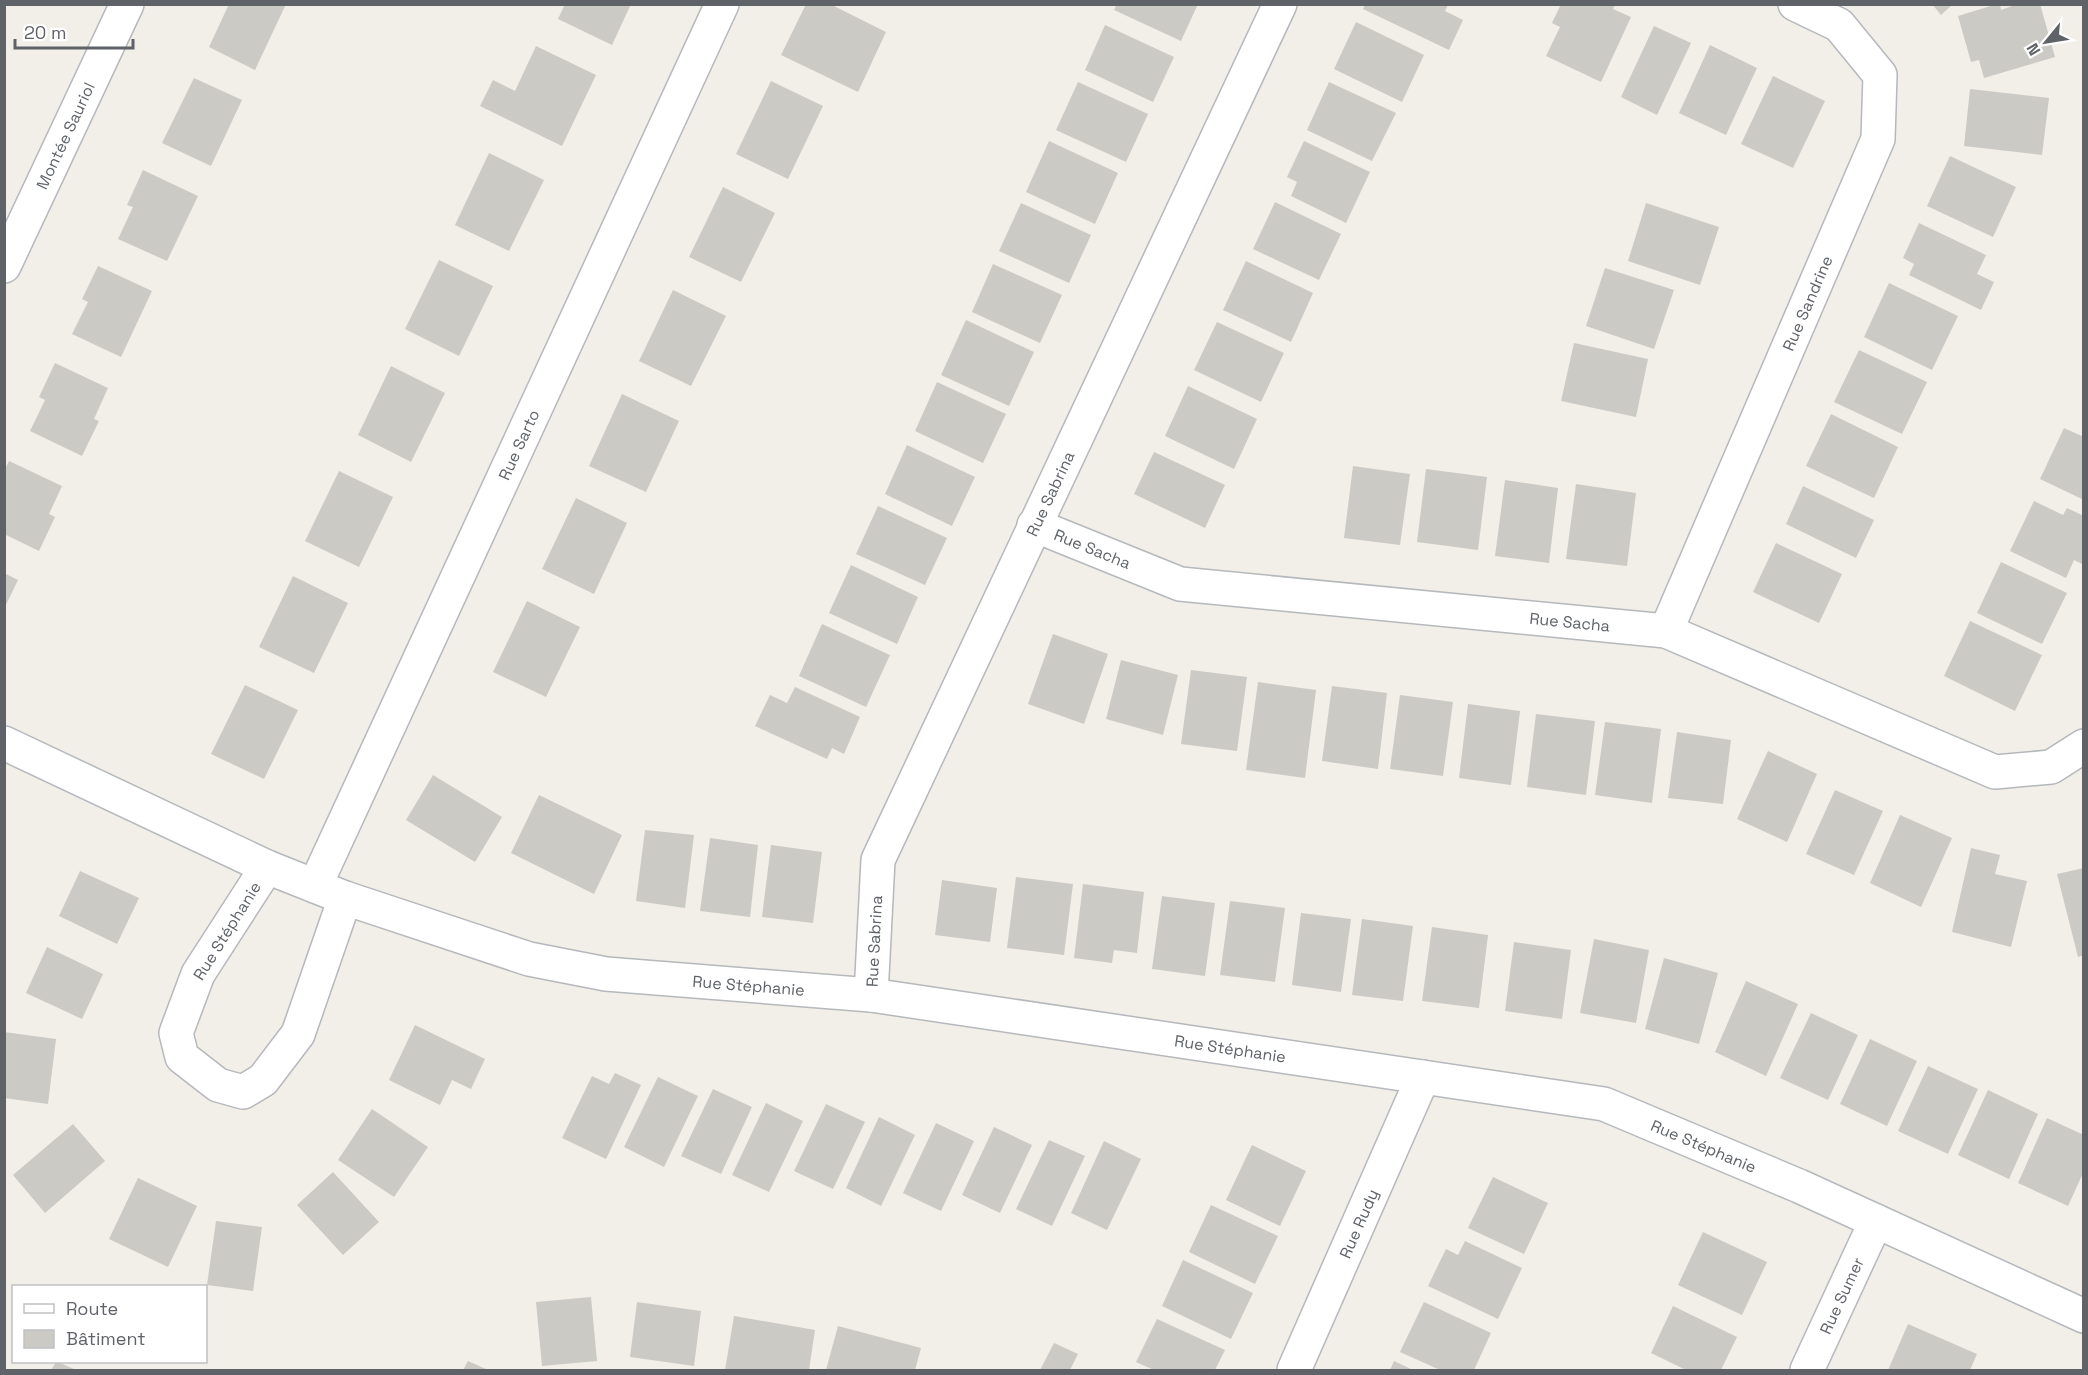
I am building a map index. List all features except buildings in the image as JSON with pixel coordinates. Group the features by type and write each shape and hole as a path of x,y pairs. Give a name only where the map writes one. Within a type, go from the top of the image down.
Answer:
{"street":[{"name":"Montée Sauriol","path":"4,266 127,4"},
{"name":"Rue Sarto","path":"315,886 722,4"},
{"name":"Rue Sabrina","path":"871,995 878,860 1280,4"},
{"name":"Rue Sandrine","path":"1666,631 1878,139 1880,75 1839,24 1795,4"},
{"name":"Rue Sacha","path":"1034,525 1180,584 1666,631 1995,772 2051,767 2084,746"},
{"name":"Rue Stéphanie","path":"4,742 267,867 345,898 529,959 606,975 871,995 1604,1104 1876,1221 2084,1316"},
{"name":"Rue Stéphanie","path":"267,867 198,974 176,1033 183,1057 218,1085 243,1092 263,1080 298,1034 345,898"},
{"name":"Rue Rudy","path":"1294,1371 1423,1077"},
{"name":"Rue Sumer","path":"1807,1371 1876,1221"}]}
